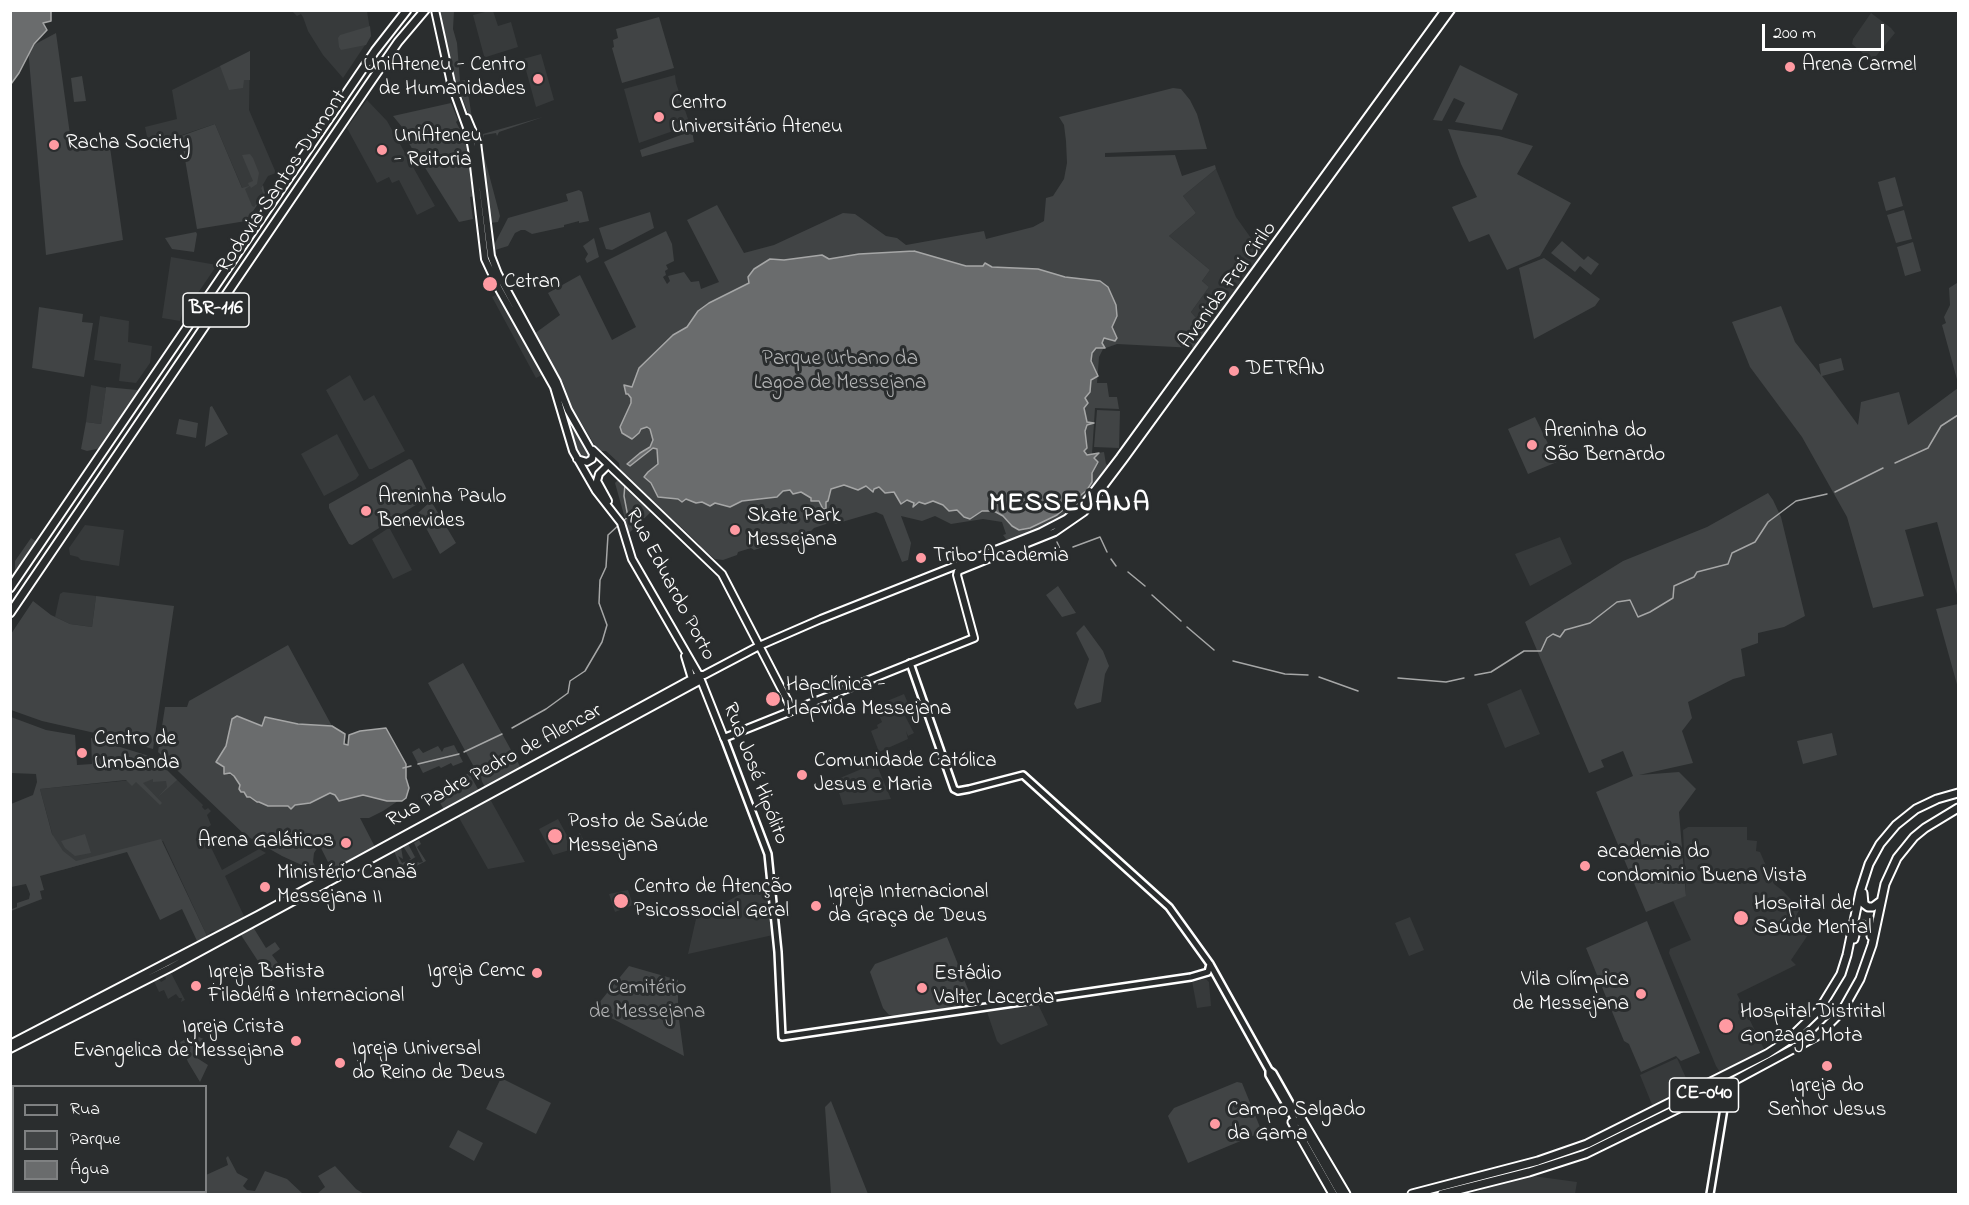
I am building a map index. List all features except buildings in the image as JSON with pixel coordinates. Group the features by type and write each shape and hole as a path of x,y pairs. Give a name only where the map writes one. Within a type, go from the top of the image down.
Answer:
{"highway":[{"name":"Rodovia Santos Dumont","path":"10,613 364,90 398,42 425,10"},
{"name":"Rodovia Santos Dumont","path":"10,588 375,51 404,12"},
{"name":"CE-040","path":"1412,1194 1538,1161 1587,1144 1767,1054 1799,1031 1819,1010 1841,974 1862,885 1874,852 1896,825 1926,804 1959,793"},
{"name":"CE-040","path":"1443,1194 1529,1172 1585,1154 1728,1084 1817,1036 1846,1005 1856,989 1872,945 1881,901 1892,867 1906,845 1934,820 1959,808"},
{"path":"1862,885 1865,905 1871,907 1881,901"},
{"path":"1847,955 1856,931 1863,925 1870,930 1872,945"},
{"path":"1294,1109 1340,1194"},
{"path":"1295,1122 1340,1194"}],"main road":[{"path":"436,10 455,84 477,142 489,249 493,263 593,454 592,459 584,462 577,459"},
{"name":"Avenida Frei Cirilo","path":"1007,547 1066,519 1088,498 1445,10"},
{"name":"Avenida Frei Cirilo","path":"1007,547 1061,529 1088,507 1451,10"},
{"name":"Rua Eduardo Porto","path":"440,27 451,83 469,133 484,256 499,289 555,387 573,452 596,491 616,516 624,531 632,559 684,650 697,678"},
{"path":"589,445 722,574 793,711"},
{"path":"605,468 598,477 598,484 616,516"},
{"path":"724,738 974,638 957,575 961,569 1007,547"},
{"name":"Rua Padre Pedro de Alencar","path":"10,1049 759,646 821,619 1007,547"},
{"path":"909,663 951,783 958,791 1023,775 1169,907 1210,964 1269,1070 1294,1109 1295,1122"},
{"name":"Rua José Hipólito","path":"697,678 724,738 766,844 778,952 782,1037 1204,975"},
{"path":"1210,964 1209,970 1204,975 1215,980 1223,988"},
{"name":"Rua Padre Pedro de Alencar","path":"10,1044 75,1014"},
{"path":"1269,1070 1269,1075 1295,1122"},
{"path":"1710,1194 1728,1084"}],"shaded area":[{"path":"292,11 367,11 371,36 343,78 323,55 308,31 301,14 297,16"},
{"path":"493,11 498,26 511,22 518,47 484,56 473,15"},
{"path":"1871,13 1895,33 1872,61 1852,44"},
{"path":"250,51 249,110 276,173 268,176 261,188 263,194 252,211 215,124 149,146 145,127 177,119 172,90"},
{"name":"UniAteneu - Centro de Humanidades","path":"541,54 554,100 536,107 523,59"},
{"name":"Centro Universitário Ateneu","path":"675,75 690,125 639,143 624,89"},
{"name":"UniAteneu - Reitoria","path":"367,100 387,121 435,206 417,215 399,180 392,183 389,177 377,183 347,128"},
{"path":"1216,169 1236,217 1263,255 1207,331 1191,312 1209,287 1202,281 1210,270 1169,236 1196,213 1183,196"},
{"path":"171,257 217,265 187,306 187,311 183,311 180,321 162,318"},
{"path":"499,293 544,374 536,378 492,297"},
{"path":"100,316 129,321 128,342 152,346 150,363 136,383 119,381 121,364 94,360"},
{"path":"350,375 364,401 374,395 405,451 372,469 369,469 326,390"},
{"path":"91,385 106,388 101,424 86,422"},
{"path":"337,434 359,475 356,479 324,496 301,454"},
{"path":"85,525 124,530 119,566 81,560 70,555 69,548"},
{"path":"390,529 412,570 393,579 372,539"},
{"path":"1560,537 1572,564 1530,586 1515,554"},
{"path":"63,592 96,596 92,627 70,624 55,617 60,594"},
{"path":"1521,689 1540,734 1505,748 1487,704"},
{"path":"904,694 910,708 904,714 914,733 908,736 906,731 908,739 879,752 871,731 878,728 877,725 882,722 875,706"},
{"path":"876,763 891,799 843,805 835,780"},
{"path":"173,776 203,805 205,810 208,808 211,811 207,815 211,825 203,831 222,870 259,849 266,853 225,876 245,918 217,933 210,932 208,938 163,841 62,870 40,789"},
{"path":"490,799 525,862 488,869 458,816"},
{"name":"Posto de Saúde Messejana","path":"558,819 569,839 580,833 586,845 553,855 539,829"},
{"name":"Hospital de Saúde Mental","path":"1688,827 1747,827 1747,840 1757,841 1756,851 1760,852 1774,884 1800,909 1797,914 1812,929 1791,960 1796,965 1737,994 1764,1049 1720,1072 1669,953 1670,949 1691,940 1673,901 1686,895 1683,830"},
{"path":"767,879 773,935 688,954 696,919"},
{"name":"Centro de Atenção Psicossocial Geral","path":"628,890 633,905 615,912 609,894"},
{"path":"1410,917 1424,950 1409,956 1395,923"},
{"path":"170,971 185,1000 181,1002 182,998 176,994 168,999 164,990 159,992 154,981 158,978 161,982 166,979 164,974"},
{"path":"1206,979 1209,982 1211,1006 1197,1008 1192,981"},
{"path":"1038,1004 1048,1025 1001,1045 997,1041 987,1012"},
{"path":"1677,1058 1691,1089 1653,1107 1640,1075"},
{"path":"1533,1176 1577,1182 1575,1194 1473,1194 1483,1189"}],"green space":[{"path":"440,11 454,11 453,29 457,43 460,81 466,80 472,118 454,76"},
{"path":"659,17 674,68 622,83 612,48 614,47 613,40 618,38 616,29"},
{"path":"370,26 371,36 366,45 341,50 338,38 340,35"},
{"name":"Racha Society","path":"56,33 72,149 109,140 123,240 46,255 28,48"},
{"path":"250,51 250,80 244,80 243,88 229,90 220,66"},
{"path":"1460,65 1518,94 1502,130 1455,122 1465,103 1454,98 1442,121 1433,120"},
{"path":"82,76 86,101 74,102 71,78"},
{"name":"Parque Urbano da Lagoa de Messejana","path":"1173,88 1181,89 1190,100 1197,114 1207,149 1105,153 1105,157 1175,155 1182,176 1215,165 1216,169 1183,196 1196,213 1169,236 1210,270 1202,281 1209,287 1191,312 1207,331 1197,341 1195,348 1117,344 1103,349 1099,357 1097,383 1107,383 1109,397 1117,397 1119,409 1095,408 1092,454 1104,452 1106,464 1109,466 1085,498 1065,516 1008,542 1003,535 1006,534 1002,522 983,519 951,524 935,516 922,521 901,516 911,543 908,560 902,562 883,515 876,512 835,524 832,522 814,528 810,532 754,550 751,548 738,552 737,555 723,560 715,559 620,470 619,463 594,444 572,407 563,383 534,334 560,315 548,293 580,275 612,340 636,327 604,262 666,231 672,244 674,261 666,265 668,269 663,277 667,284 670,281 668,276 684,272 691,282 699,281 701,289 719,282 687,220 717,205 744,253 774,245 843,213 855,214 886,236 897,238 906,245 984,231 986,239 1033,227 1044,221 1046,198 1053,196 1064,179 1067,163 1066,141 1064,125 1059,117"},
{"path":"451,103 458,120 456,122 465,135 469,149 472,175 470,180 472,180 474,196 470,197 473,219 459,222 419,161 402,127 393,116"},
{"path":"543,117 499,132 497,136 496,133 484,135 482,148 500,216 498,222 490,223 480,137 483,134"},
{"path":"215,124 242,188 249,186 248,183 253,181 242,155 250,154 253,158 259,173 257,184 245,189 252,206 254,207 263,194 261,188 263,185 265,194 246,221 197,229 181,136"},
{"path":"1448,129 1499,136 1533,146 1517,174 1571,203 1540,256 1507,270 1489,234 1469,242 1452,207 1477,197"},
{"path":"692,131 694,142 642,157 640,150"},
{"path":"1895,177 1903,206 1886,211 1878,182"},
{"path":"579,190 582,192 589,221 579,223 579,221 532,234 521,230 515,233 508,246 495,250 493,247 508,218 568,201 566,194"},
{"path":"1904,210 1912,239 1896,243 1887,215"},
{"path":"650,212 654,228 612,250 606,249 599,228"},
{"path":"196,232 194,252 172,249 165,238"},
{"path":"594,238 599,257 587,263 585,259 588,254 583,246"},
{"path":"1562,241 1584,260 1588,256 1599,264 1591,275 1580,266 1575,272 1551,253"},
{"path":"1913,242 1921,271 1905,276 1897,247"},
{"path":"1544,258 1600,299 1595,306 1534,339 1519,268"},
{"path":"1958,280 1958,383 1942,325 1946,323 1944,317 1950,305 1949,288"},
{"path":"1781,306 1795,342 1821,375 1819,364 1841,358 1844,370 1822,376 1858,425 1861,402 1899,392 1908,425 1958,388 1958,598 1937,522 1905,530 1924,596 1873,608 1847,517 1802,437 1750,367 1732,322"},
{"path":"39,307 83,314 82,322 93,323 84,377 32,368"},
{"path":"106,387 137,390 139,393 101,448 87,451 81,449 86,422 101,424"},
{"path":"562,404 591,455 587,460 580,457 573,446"},
{"path":"212,406 228,434 205,447 210,407"},
{"path":"1097,410 1120,411 1119,448 1094,447"},
{"name":"Areninha do São Bernardo","path":"1535,417 1557,462 1528,474 1508,429"},
{"path":"179,419 198,423 196,438 176,434"},
{"path":"409,459 412,460 430,496 352,545 349,544 329,504"},
{"path":"619,479 652,511 629,533 615,483"},
{"path":"1768,493 1781,517 1805,616 1784,627 1758,633 1758,643 1741,649 1745,676 1733,679 1688,702 1692,718 1682,731 1693,763 1639,775 1679,772 1696,789 1679,812 1686,896 1646,912 1596,792 1633,776 1623,751 1601,760 1604,767 1589,773 1525,622 1623,561 1707,527"},
{"path":"431,501 456,543 440,554 418,513"},
{"path":"31,538 37,542 15,575 15,561"},
{"path":"1058,586 1076,613 1062,617 1046,595"},
{"path":"96,596 174,606 153,749 42,721 11,710 11,634 33,601 51,615 70,624 92,627"},
{"path":"1958,604 1958,688 1936,609"},
{"path":"1084,625 1103,651 1109,666 1105,674 1101,702 1077,709 1074,704 1089,659 1076,633"},
{"path":"288,645 332,726 298,724 265,717 263,726 245,719 232,719 226,747 217,762 224,767 224,774 234,776 241,792 268,806 282,807 307,803 331,793 343,799 363,795 398,801 369,818 360,818 375,847 332,870 320,846 318,847 314,853 313,862 319,873 245,835 158,752 165,707 187,707 189,701"},
{"path":"463,663 521,768 485,787 428,683"},
{"path":"11,717 46,730 75,735 77,765 92,764 91,738 146,755 160,763 177,780 158,797 167,787 166,781 153,782 153,779 143,783 162,803 160,805 136,782 132,786 126,780 40,789 52,834 63,851 76,861 161,839 208,938 198,943 182,909 160,920 127,852 40,876 44,890 40,891 42,899 11,911 10,906 12,909 17,907 17,903 29,899 30,894 26,884 11,887 11,804 33,795 37,782 36,774 11,773"},
{"path":"1832,733 1837,755 1803,764 1797,741"},
{"path":"454,745 463,762 453,766 451,763 441,768 439,766 423,773 412,752 419,748 423,753 438,746 442,752 444,748"},
{"path":"469,773 479,791 444,810 436,795 449,787 447,779 450,784"},
{"path":"85,834 91,853 75,856 65,848 61,841"},
{"path":"419,840 421,844 417,847 426,861 403,873 394,851 401,847 403,859 398,856 402,863 411,859 403,846 408,844 415,857 417,856 403,865 405,869 418,862 423,862 414,843"},
{"name":"Vila Olímpica de Messejana","path":"1647,921 1700,1053 1681,1061 1676,1056 1641,1072 1629,1044 1624,1041 1586,948"},
{"path":"253,927 266,948 275,942 280,949 272,955 283,970 271,981 241,935"},
{"name":"Estádio Valter Lacerda","path":"947,937 974,1004 898,1016 889,1015 883,1008 870,972 875,964"},
{"name":"Cemitério de Messejana","path":"629,966 678,980 678,1012 684,1056 594,1009"},
{"path":"194,1035 206,1040 197,1058 208,1065 200,1082 180,1042"},
{"path":"501,1078 551,1103 536,1134 486,1109"},
{"name":"Campo Salgado da Gama","path":"1237,1082 1242,1083 1262,1132 1188,1163 1168,1116 1174,1108"},
{"path":"831,1101 868,1194 831,1194 825,1107"},
{"path":"458,1130 483,1143 474,1161 449,1147"},
{"path":"228,1156 237,1173 248,1179 243,1186 247,1190 255,1191 265,1171 287,1179 303,1194 171,1194 207,1193 207,1175 228,1165 226,1158"},
{"path":"335,1166 356,1189 364,1194 317,1194 325,1187 318,1176"}],"water":[{"path":"11,10 51,11 51,21 43,23 47,30 34,44 11,84"},
{"name":"Parque Urbano da Lagoa de Messejana","path":"914,251 966,266 983,266 985,263 992,267 1038,269 1065,277 1100,281 1108,287 1116,305 1117,316 1112,327 1117,338 1115,341 1104,338 1102,343 1105,348 1096,348 1092,353 1091,361 1098,376 1091,380 1090,392 1085,398 1088,403 1084,408 1087,422 1094,423 1087,425 1085,431 1087,448 1084,451 1087,455 1099,453 1094,458 1098,462 1087,490 1057,515 1030,528 1019,530 994,511 982,511 970,519 957,510 949,511 943,505 933,501 925,504 919,502 913,507 914,503 907,500 901,504 894,492 885,493 879,487 873,492 866,486 858,490 844,485 831,489 826,509 823,509 819,501 811,501 811,498 801,492 793,494 790,490 783,491 777,497 742,501 730,507 715,503 710,506 686,499 682,502 678,499 658,497 651,483 644,477 658,464 657,449 653,448 630,466 627,464 650,447 653,440 650,429 647,427 641,429 632,439 622,433 620,427 631,403 631,398 626,394 624,385 632,387 639,368 673,335 687,327 698,311 749,283 748,277 754,269 770,259 784,260 822,255 829,259 859,254"},
{"path":"237,716 262,726 265,717 298,724 332,726 345,734 344,744 348,745 349,735 360,731 386,728 406,764 409,788 406,798 402,801 387,801 363,795 339,801 335,795 330,793 310,803 295,805 291,809 288,806 268,806 257,802 241,792 240,785 234,776 230,773 224,774 224,767 216,762 226,746 232,719"}],"waterway":[{"path":"1895,463 1928,448 1941,426 1958,415"},
{"path":"1835,492 1883,468"},
{"path":"623,521 628,517 624,496 625,484"},
{"path":"1475,675 1491,672 1524,651 1541,651 1547,638 1553,634 1560,637 1565,630 1590,623 1617,602 1630,600 1638,617 1650,612 1673,598 1674,586 1694,577 1697,572 1728,564 1732,553 1755,542 1768,522 1796,501 1827,494"},
{"path":"512,728 546,709 568,693 570,681 585,671 602,642 607,625 599,603 600,580 606,567 608,535 620,524"},
{"path":"1073,547 1100,537 1107,552"},
{"path":"1057,542 1061,551"},
{"path":"1111,559 1116,566"},
{"path":"1128,572 1145,586"},
{"path":"1152,595 1181,621"},
{"path":"1187,627 1214,650"},
{"path":"1233,661 1285,674 1308,675"},
{"path":"1319,677 1358,691"},
{"path":"1398,678 1446,682 1464,678"},
{"path":"464,752 502,734"},
{"path":"418,764 459,754"},
{"path":"403,768 411,766"}],"place":[{"name":"Arena Carmel","path":"1790,67"},
{"name":"UniAteneu - Centro de Humanidades","path":"538,79"},
{"name":"Centro Universitário Ateneu","path":"659,117"},
{"name":"Racha Society","path":"54,145"},
{"name":"UniAteneu - Reitoria","path":"382,150"},
{"name":"Cetran","path":"490,284"},
{"name":"DETRAN","path":"1234,371"},
{"name":"Areninha do São Bernardo","path":"1532,445"},
{"name":"Areninha Paulo Benevides","path":"366,511"},
{"name":"Skate Park Messejana","path":"735,530"},
{"name":"Tribo Academia","path":"921,558"},
{"name":"Hapclínica - Hapvida Messejana","path":"773,699"},
{"name":"Centro de Umbanda","path":"82,753"},
{"name":"Comunidade Católica Jesus e Maria","path":"802,775"},
{"name":"Posto de Saúde Messejana","path":"555,836"},
{"name":"Arena Galáticos","path":"346,843"},
{"name":"academia do condominio Buena Vista","path":"1585,866"},
{"name":"Ministério Canaã Messejana II","path":"265,887"},
{"name":"Centro de Atenção Psicossocial Geral","path":"621,901"},
{"name":"Igreja Internacional da Graça de Deus","path":"816,906"},
{"name":"Hospital de Saúde Mental","path":"1741,918"},
{"name":"Igreja Cemc","path":"537,973"},
{"name":"Igreja Batista Filadélfia Internacional","path":"196,986"},
{"name":"Estádio Valter Lacerda","path":"922,988"},
{"name":"Vila Olímpica de Messejana","path":"1641,994"},
{"name":"Hospital Distrital Gonzaga Mota","path":"1726,1026"},
{"name":"Igreja Crista Evangelica de Messejana","path":"296,1041"},
{"name":"Igreja Universal do Reino de Deus","path":"340,1063"},
{"name":"Igreja do Senhor Jesus","path":"1827,1066"},
{"name":"Campo Salgado da Gama","path":"1215,1124"}],"district":[{"name":"MESSEJANA","path":"1070,506"}]}
